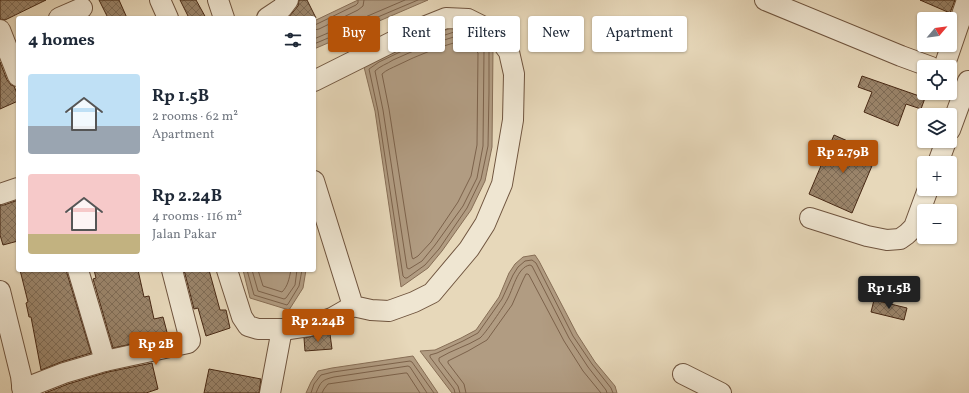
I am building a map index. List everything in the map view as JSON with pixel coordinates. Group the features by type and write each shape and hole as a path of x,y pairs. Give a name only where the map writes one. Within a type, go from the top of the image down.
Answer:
{"street":[{"path":"160,0 167,16"},
{"path":"218,0 223,16"},
{"path":"771,1 917,62"},
{"path":"64,16 82,8"},
{"path":"947,60 966,11"},
{"path":"227,272 242,317 248,326 258,329 288,329 309,326 332,318 353,306 371,310 389,311 414,302 432,293 469,249 485,224 502,184 513,120 514,74 509,52 494,32 468,19 446,18 416,30 316,80"},
{"path":"6,39 16,70"},
{"path":"955,108 962,79"},
{"path":"316,187 353,306"},
{"path":"0,194 16,189"},
{"path":"810,218 867,236 887,240 900,239 914,227 925,196"},
{"path":"78,272 105,361"},
{"path":"0,291 21,376 23,390 64,373 105,361 188,343 190,341 173,272"},
{"path":"270,393 282,329"},
{"path":"683,374 721,393"}],"water":[{"path":"358,0 428,0 380,21 380,16 328,16 328,43 316,48 316,20"},
{"path":"453,27 453,52 493,52 492,147 485,181 471,210 428,268 401,287 375,111 364,67 391,52 445,52 445,30"},
{"path":"535,255 577,334 595,362 615,386 617,393 452,393 420,351 435,350 476,330 499,297 509,273 515,264 523,257"},
{"path":"244,272 306,272 303,288 289,310 250,298"},
{"path":"413,356 438,393 306,393 318,371"}],"building":[{"path":"0,0 46,0 5,20 0,19"},
{"path":"99,0 119,0 126,16 107,16"},
{"path":"180,0 196,0 205,16 188,16"},
{"path":"299,0 307,0 315,16 290,16 298,6"},
{"path":"920,0 955,0 950,12"},
{"path":"0,62 7,80 14,86 16,91 16,102 0,109"},
{"path":"862,76 917,95 917,100 924,100 921,108 906,104 898,126 864,112 872,92 858,87"},
{"path":"834,135 877,154 852,213 809,194"},
{"path":"16,201 16,242 3,245 0,235 0,205"},
{"path":"20,272 67,272 91,353 41,370 31,317 29,317 26,303 28,302"},
{"path":"94,272 138,272 144,297 149,296 154,319 163,317 168,336 113,348 93,279 96,278"},
{"path":"185,272 210,272 220,310 226,310 230,328 206,336 198,308 194,309"},
{"path":"874,300 907,308 904,320 871,312"},
{"path":"330,334 332,349 305,351 304,338"},
{"path":"152,363 158,389 146,393 45,393 68,384 108,372"},
{"path":"209,369 261,379 259,393 204,393"}]}
